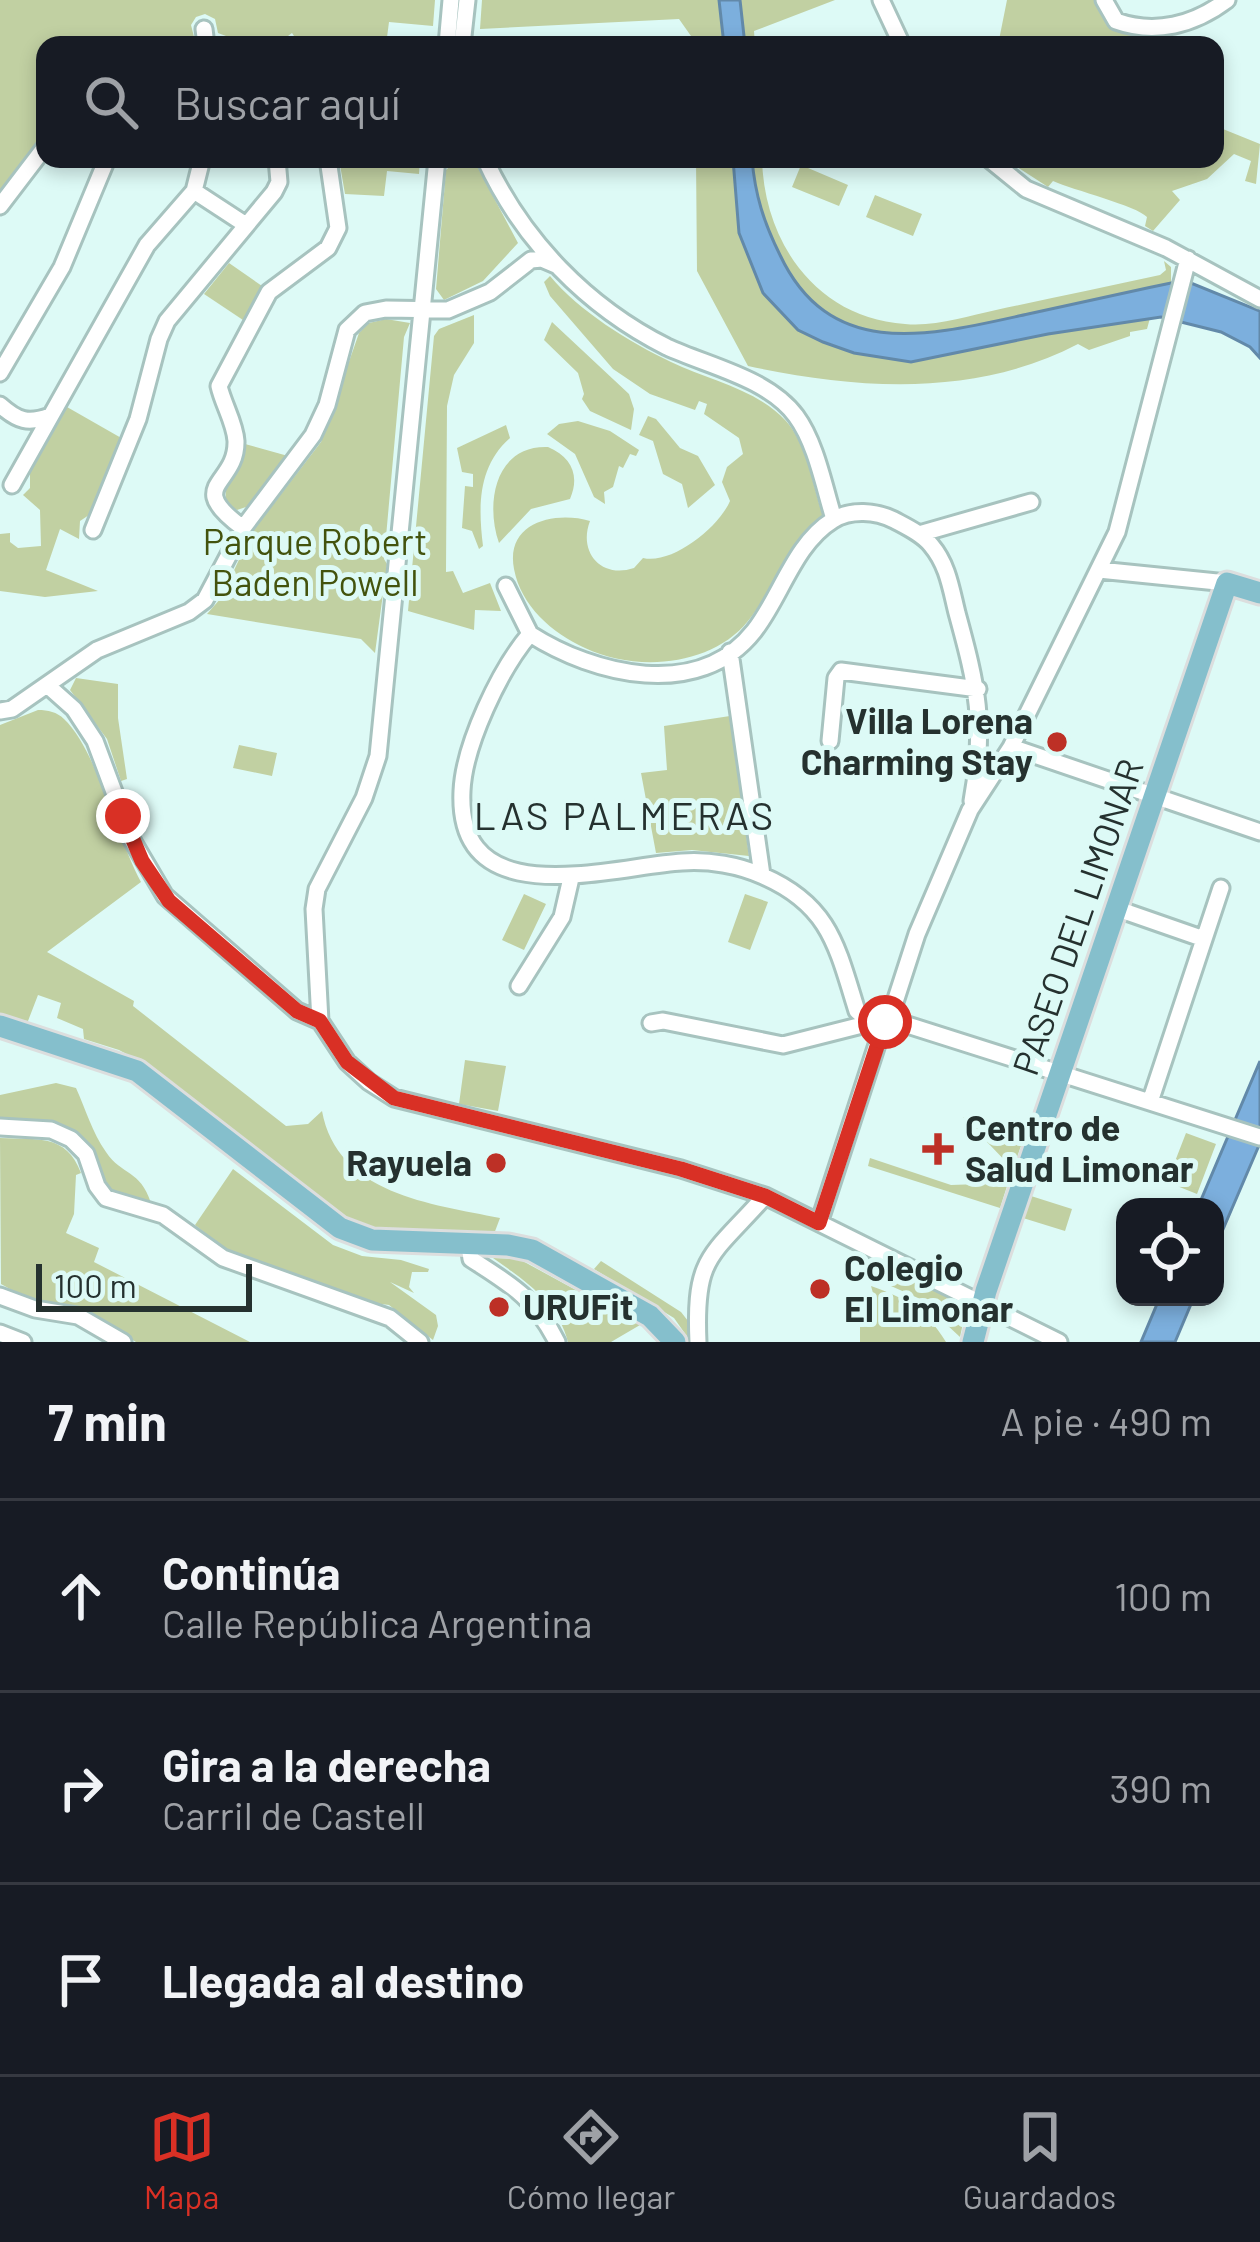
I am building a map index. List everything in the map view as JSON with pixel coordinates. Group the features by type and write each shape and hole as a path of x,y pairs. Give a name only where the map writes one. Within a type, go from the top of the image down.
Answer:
{"main road":[{"path":"1227,583 1260,593"},
{"name":"PASEO DEL LIMONAR","path":"973,1342 1227,583"},
{"path":"0,1026 137,1072 312,1208 356,1236 532,1250 650,1316 675,1342"}],"street":[{"path":"448,36 452,0"},
{"path":"463,36 467,0"},
{"path":"881,0 898,36"},
{"path":"1104,0 1116,21 1139,29 1185,23 1227,0"},
{"path":"0,206 36,159"},
{"path":"2,366 62,267 103,168"},
{"path":"12,484 148,245 194,191 200,168"},
{"path":"93,530 139,419 167,321 274,192 278,168"},
{"path":"243,528 220,511 215,499 216,484 233,459 236,438 219,386 269,292 328,248 338,228 329,168"},
{"path":"435,168 378,757 364,798 317,889 320,1021 347,1062 394,1098 681,1169 765,1196 1060,1342"},
{"path":"490,168 521,223 556,265 622,320 784,404 805,431 834,519"},
{"path":"1000,168 1027,189 1260,299"},
{"path":"194,191 246,225"},
{"path":"515,269 526,238 521,223"},
{"path":"0,711 12,709 97,650 178,617 206,600 243,528 313,435 327,405 347,330 365,313 386,308 448,310 490,292 531,260 556,265"},
{"path":"819,1223 877,1022 895,1002 916,934 970,810 1011,747 1118,532 1187,266"},
{"path":"0,405 15,418 32,422 50,416"},
{"path":"919,535 1031,502"},
{"path":"506,586 530,634 550,647 615,671 665,676 720,659 752,634 795,561 834,519 862,512 886,516 919,535 944,564 978,689 981,736 970,810"},
{"path":"1099,570 1227,583"},
{"path":"530,634 515,651 470,749 463,781 464,820 484,855 535,875 571,878 683,862 714,863 762,875 807,901 831,931 857,1011 877,1022"},
{"path":"730,652 762,875"},
{"path":"830,741 836,678 841,671 978,689"},
{"path":"47,686 74,709 94,741 132,840 165,896 297,1011 320,1021"},
{"path":"1011,747 1260,832"},
{"path":"519,986 562,917 571,878"},
{"path":"1150,1102 1221,888"},
{"path":"1115,908 1204,938"},
{"path":"651,1024 662,1021 783,1046 877,1022 901,1023 1260,1138"},
{"path":"0,1127 51,1130 71,1139 86,1154 106,1198 164,1214 224,1258 391,1318 420,1342"},
{"path":"698,1342 696,1300 706,1261 765,1196"},
{"path":"469,1245 471,1259 514,1285 547,1322 557,1342"},
{"path":"0,1296 35,1309 78,1316 123,1342"},
{"path":"0,1333 23,1342"}],"green space":[{"path":"0,0 435,0 433,26 389,22 387,36 226,36 218,33 215,19 205,14 191,25 194,36 36,36 36,144 0,194"},
{"path":"482,0 719,0 723,36 691,36 679,19 480,29"},
{"path":"740,0 835,0 754,31 754,36 744,36"},
{"path":"1007,0 1096,0 1113,27 1144,36 1000,36"},
{"path":"1224,129 1260,144 1256,184 1245,181 1251,161 1234,154 1224,163"},
{"path":"341,168 419,168 419,174 387,171 384,196 345,194"},
{"path":"478,168 518,243 483,281 444,300 436,289 446,170"},
{"path":"696,168 734,168 739,233 823,342 1048,334 1150,318 1147,329 1089,350 1078,344 1039,361 958,381 875,384 832,380 748,366 697,271"},
{"path":"753,168 763,168 773,219 801,270 821,291 873,319 916,325 951,320 1160,275 1166,270 1164,261 1171,267 1171,283 956,329 887,333 856,327 827,313 801,289 769,232"},
{"path":"800,168 848,185 839,206 792,187"},
{"path":"1019,168 1219,168 1207,179 1172,191 1180,200 1153,231 1145,226 1147,217 1118,203 1053,181 1048,187"},
{"path":"875,195 922,214 913,236 866,217"},
{"path":"229,263 262,286 246,322 204,294"},
{"path":"550,276 590,313 638,345 761,401 786,421 799,441 823,516 800,540 748,621 714,648 671,661 605,656 550,626 523,595 513,553 525,531 548,519 590,521 587,543 595,560 612,570 634,568 643,558 667,556 705,532 730,501 722,482 727,467 743,454 739,438 704,414 707,404 699,401 695,410 650,394 613,369 550,296 544,282"},
{"path":"474,315 474,343 454,375 447,406 446,572 453,571 463,593 490,583 501,611 475,610 474,630 408,611 434,336 439,329"},
{"name":"Parque Robert Baden Powell","path":"386,319 410,323 404,337 387,564 375,653 361,639 207,614 221,598 252,532 321,442 359,333 369,323"},
{"path":"552,322 629,394 634,409 631,430 590,411 582,399 578,373 544,340"},
{"path":"67,407 123,439 92,513 80,521 79,539 60,529 46,570 98,591 45,597 0,591 0,534 10,533 10,542 18,548 41,546 40,510 23,495"},
{"path":"648,416 680,448 698,456 715,485 688,508 682,484 663,474 653,441 639,435"},
{"path":"578,421 610,431 639,450 636,456 630,454 623,468 619,466 613,487 604,492 605,504 594,497 575,454 547,434 559,424"},
{"path":"506,425 510,438 486,474 483,546 479,549 472,531 462,528 465,486 473,487 473,474 462,472 457,448"},
{"path":"245,444 288,456 249,506 237,510 228,505 226,490"},
{"path":"548,447 572,468 570,499 531,509 499,543 493,511 498,479 516,456"},
{"path":"76,678 118,684 127,779 121,781 107,739 70,690"},
{"path":"38,710 64,719 87,751 141,882 47,952 134,1001 133,1006 286,1126 308,1124 322,1111 331,1139 346,1161 367,1178 417,1200 500,1218 494,1234 383,1230 352,1221 153,1068 84,1039 83,1029 57,1018 61,1003 38,995 28,1021 0,1018 0,725"},
{"path":"730,716 749,856 692,850 656,853 641,773 667,770 664,726"},
{"path":"239,745 277,753 272,776 233,768"},
{"path":"524,894 546,904 524,950 502,940"},
{"path":"745,894 768,902 750,950 728,942"},
{"path":"465,1060 506,1066 498,1111 459,1104"},
{"path":"56,1083 76,1088 106,1152 142,1184 151,1203 107,1187 93,1152 76,1133 52,1124 0,1120 0,1095"},
{"path":"963,1117 1024,1137 1013,1169"},
{"path":"1186,1133 1216,1144 1197,1194 1167,1182"},
{"path":"0,1138 49,1141 75,1160 81,1173 76,1175 74,1214 66,1233 99,1248 94,1262 250,1342 136,1342 81,1309 33,1302 1,1284"},
{"path":"870,1158 951,1185 1008,1183 1000,1208 868,1166"},
{"path":"233,1169 333,1245 362,1256 429,1269 412,1272 409,1287 414,1293 390,1282 436,1315 433,1340 389,1305 366,1302 225,1249 195,1225"},
{"path":"1031,1196 1072,1209 1065,1231 1023,1218"},
{"path":"868,1256 964,1303 960,1337 918,1298 864,1274"},
{"path":"493,1258 519,1259 640,1325 611,1342 568,1342 548,1304"},
{"path":"601,1261 681,1312 692,1326 691,1342 674,1318 594,1269"},
{"path":"871,1286 914,1307 946,1342 860,1342 860,1324 870,1327 876,1321 875,1312 864,1309 873,1293"}],"water":[{"path":"719,0 740,0 744,36 723,36"},
{"path":"734,168 753,168 765,220 801,289 827,313 856,327 887,333 956,329 1171,283 1191,283 1260,311 1260,358 1250,347 1221,332 1161,317 911,362 854,353 798,330 763,293 739,233"},
{"path":"1260,1061 1260,1143 1224,1227 1224,1198 1202,1198"},
{"path":"1156,1306 1190,1306 1175,1342 1141,1342"}],"place":[{"name":"Villa Lorena Charming Stay","path":"1057,742"},
{"name":"Centro de Salud Limonar","path":"938,1149"},
{"name":"Rayuela","path":"496,1163"},
{"name":"Colegio El Limonar","path":"820,1289"},
{"name":"URUFit","path":"499,1307"}],"district":[{"name":"LAS PALMERAS","path":"625,816"}],"route":[{"path":"123,816 142,861 169,901 297,1011 320,1021 347,1062 394,1098 723,1181 819,1223 885,1022"}]}
